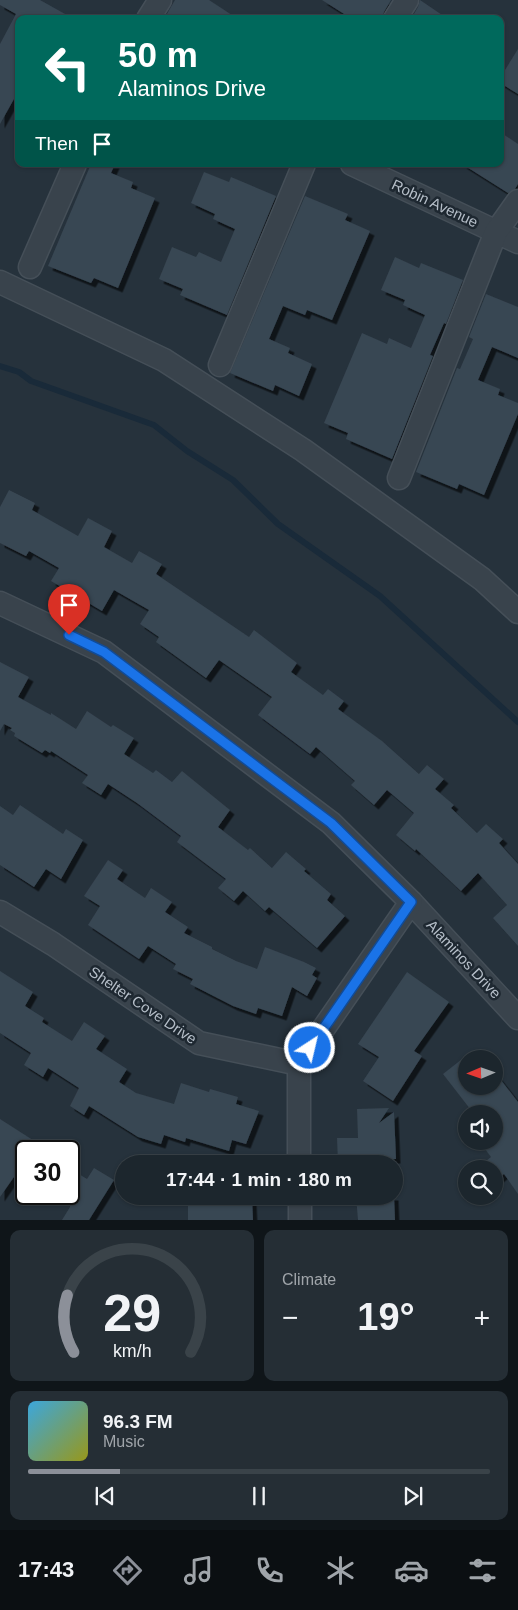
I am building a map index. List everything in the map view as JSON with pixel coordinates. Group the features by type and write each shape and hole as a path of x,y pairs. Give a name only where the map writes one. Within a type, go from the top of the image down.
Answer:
{"street":[{"path":"151,15 160,0"},
{"path":"398,15 408,0"},
{"path":"30,267 74,167"},
{"path":"220,364 303,167"},
{"name":"Robin Avenue","path":"358,167 518,242"},
{"path":"399,478 496,232 518,201"},
{"path":"0,282 164,360 303,450 482,579 518,612"},
{"name":"Alaminos Drive","path":"0,603 104,652 331,823 411,902 518,1018"},
{"path":"299,1155 299,1064 411,902"},
{"name":"Shelter Cove Drive","path":"0,912 53,944 199,1044 299,1064"},
{"path":"300,1205 300,1220"}],"building":[{"path":"0,0 40,0 67,15 15,15 0,5"},
{"path":"175,0 209,0 232,15 166,15"},
{"path":"322,0 391,0 383,15 346,15"},
{"path":"420,0 442,15 413,15"},
{"path":"15,16 15,97 0,124 0,44"},
{"path":"518,49 518,94 504,85 504,72"},
{"path":"504,135 518,144 518,184 515,189 508,193 467,167 504,167"},
{"path":"90,167 114,167 111,173 133,182 131,188 155,198 118,288 94,278 91,283 48,266"},
{"path":"204,172 229,182 231,177 276,196 227,315 180,295 183,289 159,279 172,247 196,257 199,252 221,262 235,229 213,219 215,214 191,203"},
{"path":"305,196 348,214 345,220 370,231 332,320 307,310 305,315 283,306 269,339 290,348 288,353 312,364 299,396 275,385 273,391 230,373"},
{"path":"395,257 419,268 421,263 463,280 446,324 444,323 430,355 433,356 392,459 346,439 348,433 324,423 362,333 387,344 389,338 411,348 425,315 403,305 405,300 381,290"},
{"path":"486,294 518,307 518,358 492,347 478,380 500,389 498,395 518,403 518,414 484,495 459,484 457,489 416,472 457,368 460,369 473,339 469,337"},
{"path":"9,490 35,503 32,510 78,536 88,518 112,531 104,547 132,563 139,551 162,564 156,574 249,637 254,630 297,663 291,672 323,695 328,689 344,701 338,709 382,741 419,774 427,765 444,779 435,789 454,805 451,808 477,833 486,824 503,839 499,843 518,864 518,946 493,918 507,905 478,873 461,891 416,849 415,851 396,835 414,813 387,790 374,805 351,785 355,781 316,747 310,754 258,715 272,697 219,660 206,678 156,642 159,637 140,624 149,610 114,590 102,611 51,581 59,568 29,551 26,556 0,543 0,507"},
{"path":"0,662 29,677 18,697 51,715 51,713 76,729 87,711 111,727 113,725 134,738 124,754 153,773 156,770 172,782 182,771 230,810 218,827 248,850 250,848 272,868 286,852 306,869 304,871 331,894 327,900 345,916 317,948 269,907 265,911 243,891 234,901 218,888 226,879 177,842 181,836 137,803 108,784 101,795 82,783 88,775 51,751 50,753 45,750 42,753 14,736 15,733 10,730 12,728 4,724 0,731"},
{"path":"20,805 63,834 66,829 83,840 61,879 46,869 34,887 0,865 0,806 13,815"},
{"path":"108,860 123,870 117,879 145,898 151,888 172,902 165,912 188,927 184,933 212,947 212,949 257,969 265,947 316,968 312,975 317,978 307,996 292,987 282,1016 258,1008 256,1014 233,1006 190,984 193,979 173,969 176,964 148,946 139,959 88,925 100,906 84,896"},
{"path":"0,971 33,992 25,1006 44,1018 42,1022 72,1041 84,1022 105,1036 96,1049 127,1069 119,1082 136,1093 174,1104 181,1083 209,1092 210,1089 238,1097 236,1104 259,1111 246,1144 232,1140 229,1151 186,1138 185,1142 164,1135 161,1144 138,1137 89,1106 84,1115 70,1106 79,1088 48,1068 43,1077 24,1065 31,1053 0,1033"},
{"path":"407,972 449,1002 414,1051 422,1056 393,1101 363,1081 379,1057 358,1044"},
{"path":"458,1062 458,1093 443,1074"},
{"path":"503,1083 518,1102 518,1194 503,1175 503,1160 487,1160 491,1157 486,1150 503,1150 503,1105 467,1105 459,1095 503,1095"},
{"path":"389,1108 379,1123 394,1112 396,1155 338,1155 337,1138 358,1138 357,1109"},
{"path":"0,1119 33,1140 15,1140 15,1175 0,1197"},
{"path":"94,1168 114,1180 89,1220 62,1220 70,1205 80,1205 80,1175 87,1179"},
{"path":"188,1205 252,1205 253,1220 188,1220"},
{"path":"357,1205 394,1205 395,1220 358,1220"}],"waterway":[{"path":"0,366 19,372 31,381 154,425 187,451 233,480 278,524 380,596 518,722"}],"route":[{"path":"69,635 104,652 331,823 411,902 310,1048"}]}
